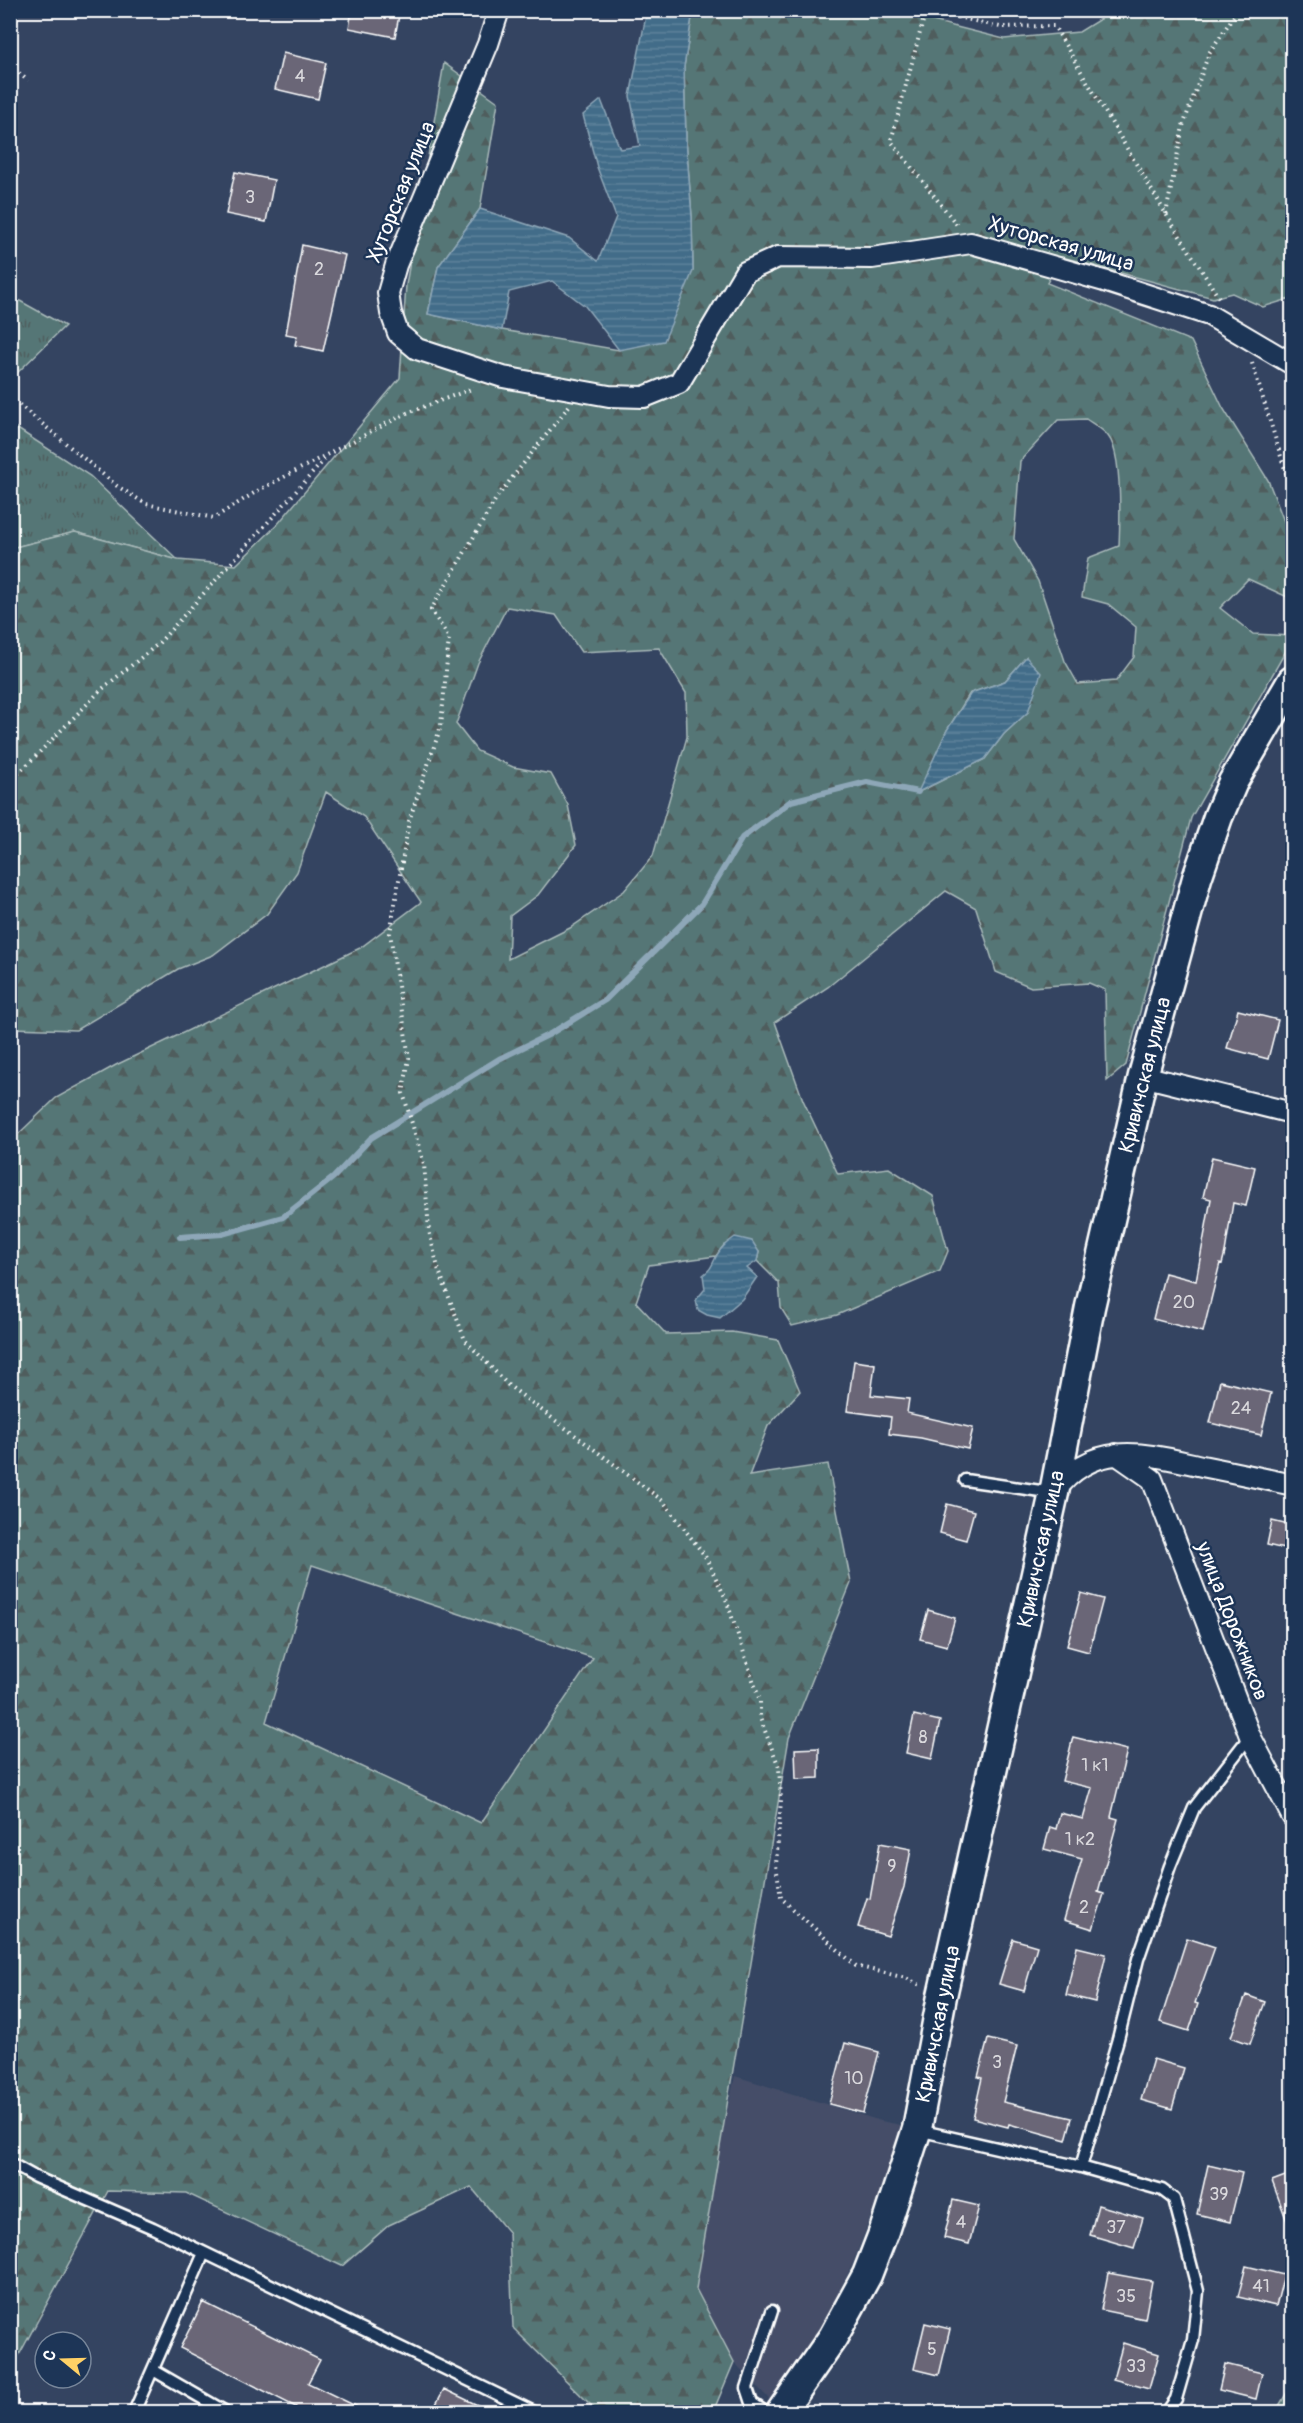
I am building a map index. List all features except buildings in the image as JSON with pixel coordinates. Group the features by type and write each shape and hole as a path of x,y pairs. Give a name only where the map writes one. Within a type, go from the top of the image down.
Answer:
{"street":[{"name":"Хуторская улица","path":"499,10 488,44 396,265 388,293 391,313 398,333 417,349 503,377 609,396 644,397 679,382 744,272 778,257 872,258 971,243 1104,281 1209,315 1293,364"},
{"name":"Кривичская улица","path":"781,2412 833,2337 856,2296 884,2231 917,2129 942,1996 1053,1493 1090,1307 1143,1076 1197,878 1218,817 1233,782 1293,681"},
{"path":"1143,1076 1293,1113"},
{"path":"1053,1493 1076,1470 1096,1460 1116,1454 1140,1453 1293,1485"},
{"name":"улица Дорожников","path":"1116,1454 1152,1479 1250,1736 1293,1816"}],"lane":[{"path":"965,1480 1053,1493"},
{"path":"1081,2167 1138,1959 1170,1866 1194,1808 1250,1736"},
{"path":"917,2129 1081,2167 1161,2190 1174,2199 1198,2291 1193,2340 1176,2399 1167,2412"},
{"path":"10,2163 35,2177 204,2253 534,2412"},
{"path":"134,2412 204,2253"},
{"path":"765,2412 752,2403 747,2388 772,2311"},
{"path":"153,2370 226,2412"}],"path":[{"path":"971,243 891,141 927,10 1000,27 1054,26 1166,214 1242,334 1293,492"},
{"path":"1166,214 1184,126 1205,63 1209,53 1238,10"},
{"path":"10,65 28,81"},
{"path":"10,397 117,486 146,504 214,518 259,490 329,456 407,413 503,377"},
{"path":"575,390 566,412 497,497 431,610 449,638 441,726 409,821 390,933 409,1058 403,1093 424,1164 429,1231 438,1268 465,1340 508,1385 663,1501 705,1556 726,1599 760,1701 760,1718 779,1767 781,1800 776,1865 781,1898 856,1966 906,1978 942,1996"},
{"path":"10,782 101,690 158,644 329,456"}],"shaded area":[{"path":"647,11 693,11 684,67 693,271 664,341 619,350 585,306 552,281 509,292 502,330 428,314 438,267 480,209 569,238 598,261 616,217 597,167 583,115 601,100 620,149 640,146 630,96"},
{"path":"1026,657 1041,673 1028,712 1004,734 985,759 918,792 947,730 971,693 1005,681"},
{"path":"735,1237 752,1241 759,1252 757,1261 747,1268 757,1277 742,1299 720,1318 707,1315 698,1310 696,1300 705,1289 703,1275 721,1250"},
{"path":"735,2076 881,2121 906,2126 852,2265 819,2331 770,2400 734,2362 696,2289 718,2152"}],"green space":[{"path":"693,11 893,11 1004,39 1079,32 1113,11 1292,11 1292,298 1263,307 1232,293 1213,298 1062,257 1047,283 1191,341 1223,408 1268,480 1292,542 1292,599 1248,579 1220,608 1253,634 1292,636 1292,640 1191,818 1126,1065 1107,1081 1105,990 1089,983 1031,987 996,972 976,908 946,891 828,987 775,1022 803,1100 838,1174 889,1168 933,1196 948,1251 940,1271 837,1315 792,1326 781,1308 779,1283 757,1261 759,1252 724,1245 716,1256 649,1265 636,1302 666,1334 732,1332 778,1340 800,1391 768,1426 749,1476 828,1464 851,1583 789,1738 696,2289 734,2362 713,2412 605,2412 595,2409 513,2328 509,2233 471,2187 389,2225 342,2266 186,2193 108,2191 11,2370 11,1141 56,1098 116,1065 360,948 421,902 364,817 326,792 297,872 267,914 213,955 178,969 76,1030 11,1028 11,548 75,532 178,560 236,565 277,525 400,378 406,285 444,63 498,102 480,209 438,267 428,314 502,330 619,350 693,271 684,67","holes":["1086,419 1108,436 1116,458 1120,489 1119,546 1088,558 1082,597 1108,604 1136,627 1134,657 1116,681 1078,684 1065,661 1038,581 1014,539 1020,461 1058,420","507,607 556,615 581,652 659,648 686,693 687,737 653,856 624,891 570,928 508,959 510,916 538,895 576,845 568,805 551,774 513,767 477,751 456,724 478,663","1026,657 1028,712 1004,734 985,759 919,792 947,730 970,693 1005,681","312,1565 593,1658 481,1823 266,1722"]},
{"path":"11,296 65,326 11,379"},
{"path":"10,424 90,476 178,560 75,532 11,548"},
{"path":"1292,2384 1292,2412 1267,2412 1279,2406"}],"waterway":[{"path":"180,1237 222,1234 283,1217 334,1177 371,1138 499,1059 550,1034 605,1000 702,904 742,838 791,801 867,782 918,792"}]}
